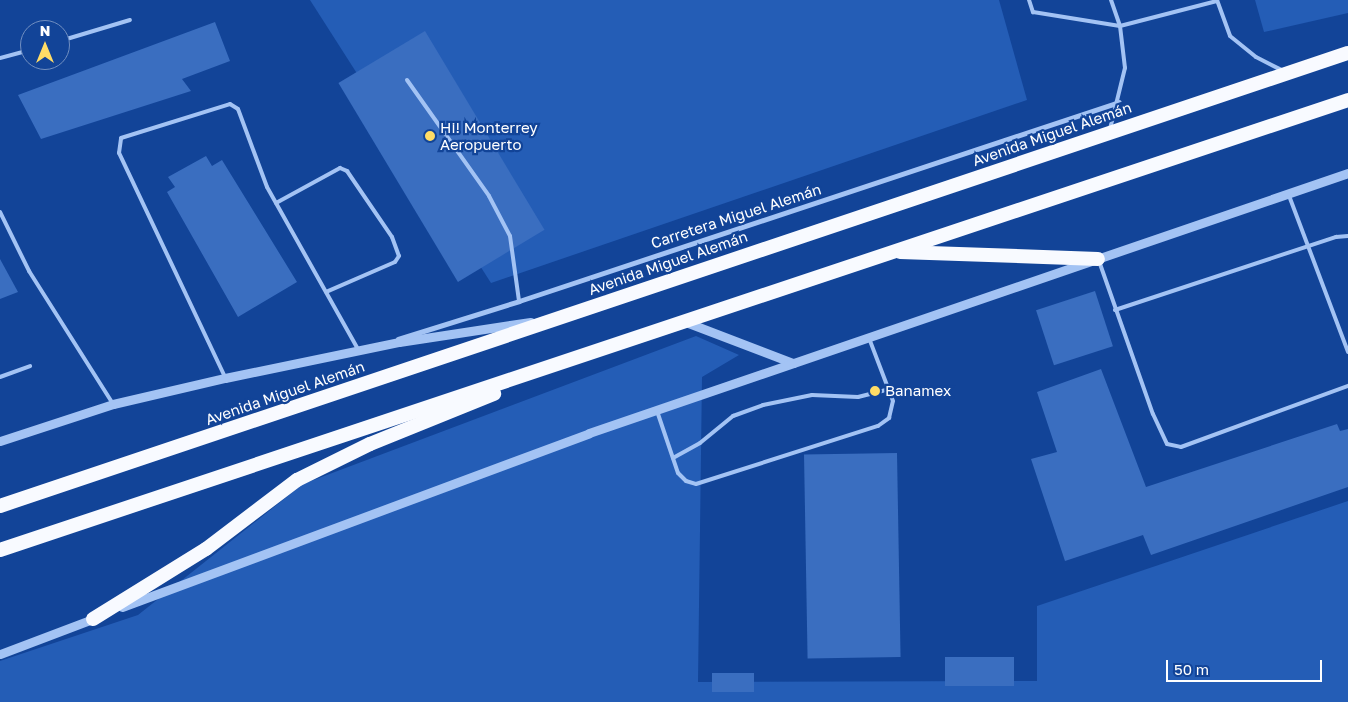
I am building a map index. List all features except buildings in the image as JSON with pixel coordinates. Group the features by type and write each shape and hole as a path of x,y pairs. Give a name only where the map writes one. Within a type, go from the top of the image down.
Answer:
{"highway":[{"name":"Avenida Miguel Alemán","path":"0,506 557,317 1348,53"},
{"path":"0,550 363,431 682,321 1348,100"},
{"path":"889,252 1098,259"},
{"path":"93,618 206,549 297,480 370,444 444,416 590,352"}],"street":[{"name":"Carretera Miguel Alemán","path":"359,350 519,302 1119,102"},
{"path":"0,654 335,526 656,411 1348,173"},
{"path":"0,441 113,404 225,378 359,350 557,317"},
{"path":"682,321 793,363"}],"lane":[{"path":"1029,0 1033,12 1120,26 1217,1 1224,27 1236,42 1270,66 1290,71"},
{"path":"1109,132 1119,102 1126,68 1120,26 1111,0"},
{"path":"70,38 130,20"},
{"path":"0,58 20,53"},
{"path":"407,80 489,196 510,236 519,302"},
{"path":"225,378 119,153 121,138 230,104 238,108 276,203 359,350"},
{"path":"276,203 340,168 347,171 392,238 399,256 395,262 326,292"},
{"path":"1288,193 1348,352"},
{"path":"0,212 29,271 113,404"},
{"path":"1115,310 1309,246 1348,236"},
{"path":"1098,259 1163,439 1173,447 1348,386"},
{"path":"656,411 678,473 686,481 696,484 878,426 893,410 891,389 869,337"},
{"path":"0,377 30,366"},
{"path":"673,458 700,443 733,416 763,404 812,395 858,397 891,389"}],"shaded area":[{"path":"310,0 999,0 1027,100 491,283"},
{"path":"1255,0 1348,0 1348,13 1264,32"},
{"path":"696,336 739,355 702,377 698,682 1037,681 1037,606 1348,501 1348,702 0,702 0,661 138,615 303,484"}],"place":[{"name":"Hi! Monterrey Aeropuerto","path":"430,136"},
{"name":"Banamex","path":"875,391"}]}
